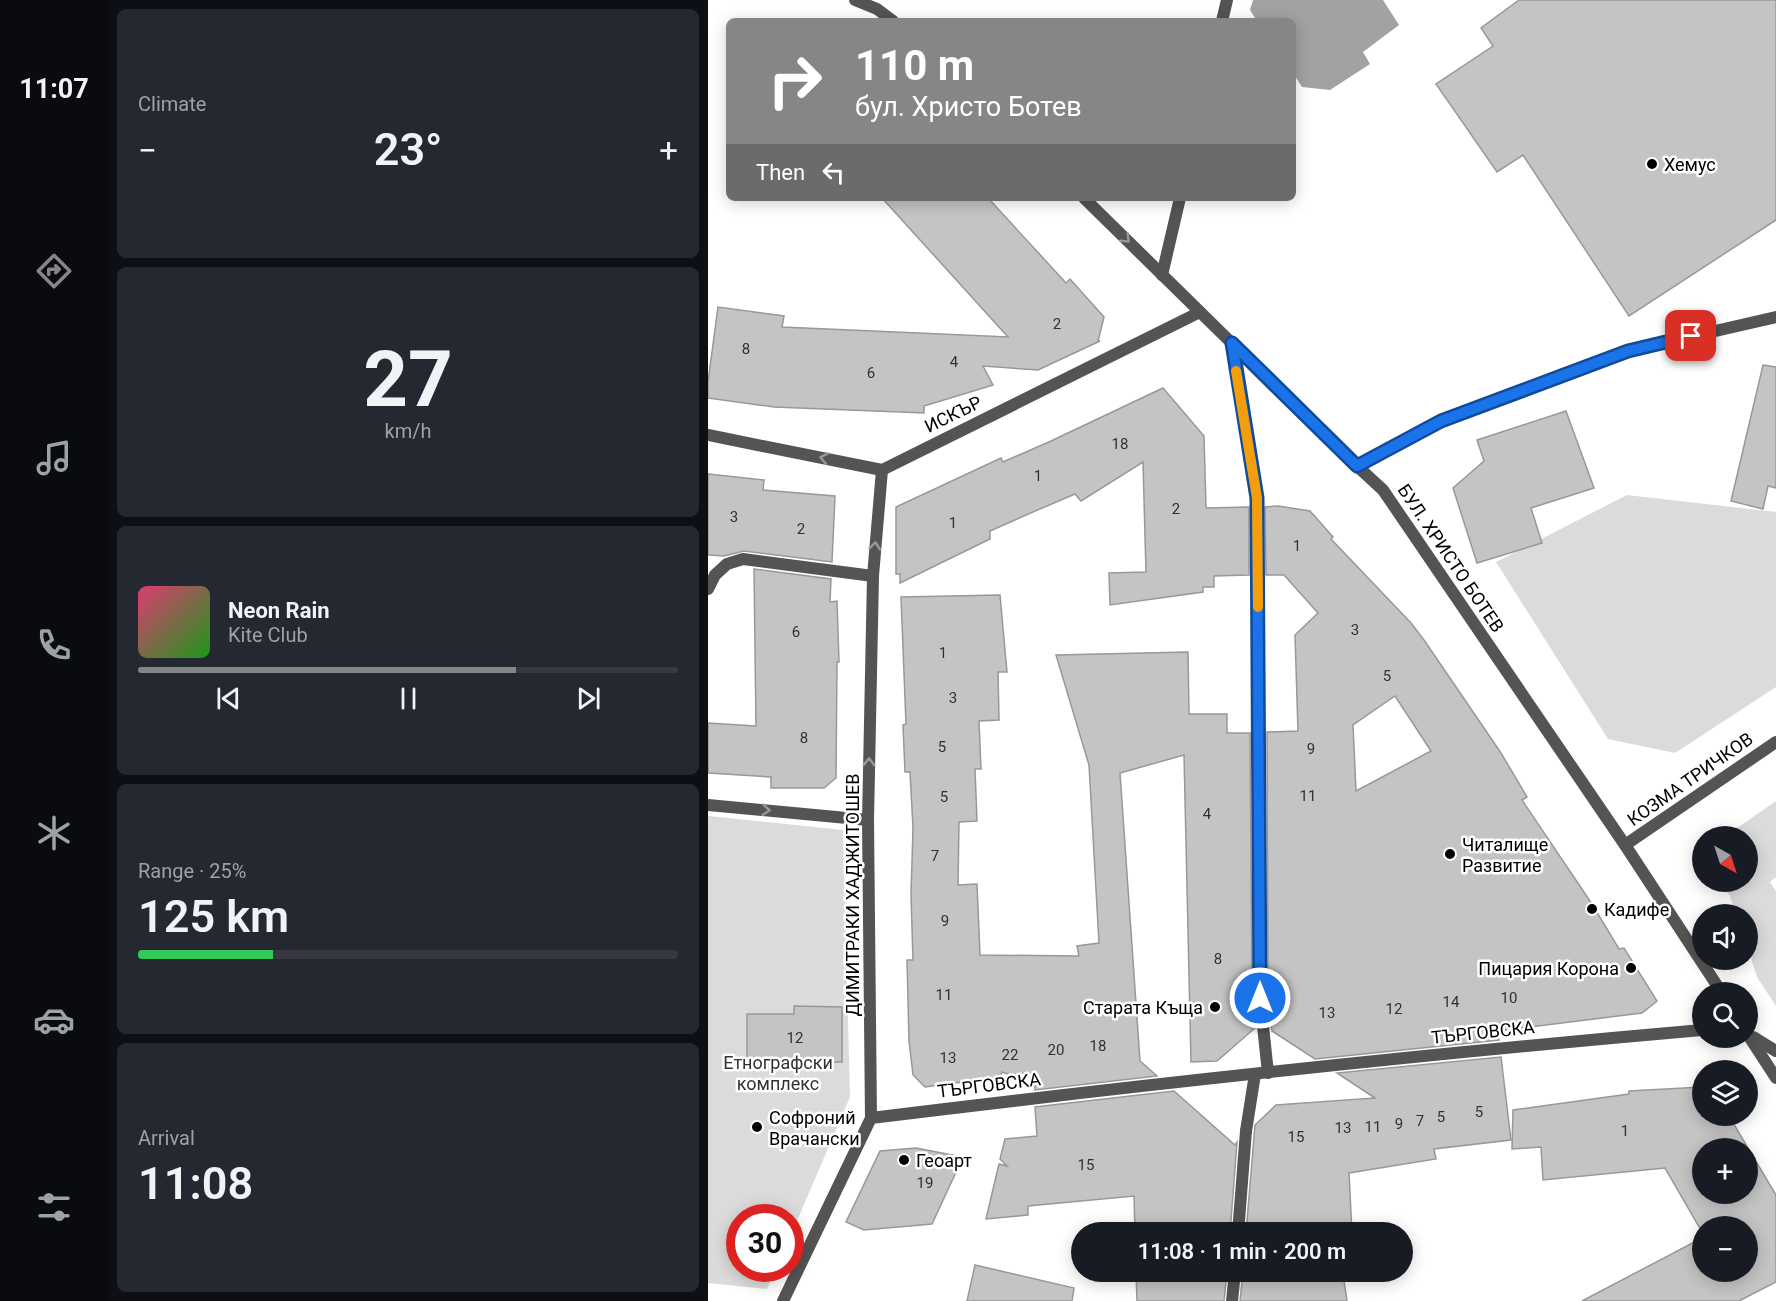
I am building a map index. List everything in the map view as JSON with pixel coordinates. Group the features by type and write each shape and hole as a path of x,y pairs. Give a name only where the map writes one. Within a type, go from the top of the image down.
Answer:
{"street":[{"path":"855,0 877,9 890,18"},
{"path":"1223,18 1227,0"},
{"name":"БУЛ. ХРИСТО БОТЕВ","path":"1087,201 1383,490 1625,845 1715,982"},
{"path":"1162,274 1179,201"},
{"name":"ИСКЪР","path":"882,470 1200,312"},
{"path":"1357,466 1441,421 1628,351 1776,317"},
{"path":"1232,343 1257,498 1261,1073 1246,1131 1239,1222"},
{"path":"708,435 882,470"},
{"name":"ДИМИТРАКИ ХАДЖИТОШЕВ","path":"783,1301 871,1118 868,820 873,576 882,470"},
{"path":"708,589 715,575 727,564 743,559 873,576"},
{"name":"КОЗМА ТРИЧКОВ","path":"1625,845 1776,741"},
{"path":"708,805 868,820"},
{"name":"ТЪРГОВСКА","path":"871,1118 1082,1092 1515,1046 1692,1031"},
{"path":"1758,1040 1776,1051"},
{"path":"1757,1048 1776,1078"},
{"path":"1232,1301 1233,1282"}],"green space":[{"path":"1627,495 1776,512 1776,687 1675,753 1608,739 1496,562"},
{"path":"1776,801 1776,877 1770,882 1776,891 1776,1006 1755,970 1758,970 1758,904 1733,904 1727,892 1758,892 1758,826 1740,826"},
{"name":"Етнографски комплекс","path":"708,816 843,830 850,1097 804,1205 726,1204 726,1282 770,1282 767,1289 708,1283"}],"shaded area":[{"path":"1253,0 1383,0 1399,25 1363,52 1370,64 1330,90 1302,87 1296,78 1296,18 1255,18 1250,10"}],"building":[{"name":"Хемус","path":"1519,0 1776,0 1776,220 1629,316 1523,155 1497,172 1436,84 1493,46 1481,28"},
{"path":"885,201 991,201 1066,283 1070,279 1104,317 1098,341 1100,341 1038,370 983,366 993,385 924,406 924,413 774,407 708,398 718,307 784,316 782,327 1008,337"},
{"path":"1763,365 1776,367 1776,488 1768,486 1763,509 1731,501"},
{"path":"1163,388 1204,436 1206,508 1249,507 1249,575 1214,576 1214,587 1203,587 1203,592 1110,605 1109,573 1146,572 1143,462 1081,501 1075,494 990,531 990,539 900,583 900,574 896,574 896,507 1001,458 1003,462 1051,441"},
{"path":"1566,411 1594,488 1531,508 1542,543 1477,563 1453,488 1484,461 1477,440"},
{"path":"708,474 764,480 763,490 835,496 832,562 744,551 724,556 708,555"},
{"path":"1278,506 1310,511 1333,537 1331,539 1411,623 1424,640 1501,753 1527,797 1522,800 1592,904 1619,949 1624,948 1657,1001 1642,1013 1498,1031 1499,1040 1315,1059 1272,1031 1268,998 1267,732 1298,731 1295,635 1318,613 1284,575 1266,575 1265,507","holes":["1395,696 1431,751 1356,791 1353,725"]},
{"path":"754,569 831,579 830,602 837,601 839,662 837,662 836,778 824,788 771,788 771,777 708,773 708,723 756,726"},
{"path":"1000,595 1007,672 998,672 999,720 979,721 981,769 975,769 977,821 959,822 958,885 977,884 980,955 1079,956 1077,946 1099,943 1089,765 1056,655 1188,652 1189,714 1227,714 1227,733 1250,733 1252,998 1255,1028 1217,1061 1191,1062 1184,755 1120,773 1140,1061 1157,1076 1035,1090 1034,1072 1010,1075 1002,1072 1000,1077 925,1087 913,1075 909,1041 907,960 913,960 911,895 913,828 910,772 905,772 903,725 906,724 901,597"},
{"path":"794,1006 842,1007 842,1062 747,1062 747,1014 794,1014"},
{"path":"1501,1057 1511,1140 1434,1149 1436,1159 1349,1173 1351,1222 1247,1222 1255,1125 1276,1105 1375,1098 1337,1073"},
{"path":"1692,1088 1692,1126 1735,1126 1742,1138 1692,1138 1692,1204 1758,1204 1758,1165 1776,1195 1776,1282 1739,1301 1582,1301 1692,1243 1692,1282 1758,1282 1758,1216 1693,1216 1665,1168 1543,1180 1541,1147 1512,1149 1513,1110 1629,1094 1629,1091"},
{"path":"1174,1091 1235,1145 1237,1142 1231,1222 1135,1222 1134,1196 1028,1206 1028,1215 986,1219 999,1164 1007,1166 1000,1159 1005,1139 1037,1136 1035,1107"},
{"path":"916,1148 963,1157 932,1224 864,1230 846,1222 880,1151"},
{"path":"975,1265 1074,1288 1072,1301 967,1301"},
{"path":"1136,1282 1226,1282 1224,1301 1137,1301"},
{"path":"1242,1282 1344,1282 1347,1301 1240,1301"}],"slow traffic":[{"path":"1236,371 1257,498 1258,607"}],"place":[{"name":"Хемус","path":"1652,164"},
{"name":"Читалище Развитие","path":"1450,854"},
{"name":"Кадифе","path":"1592,909"},
{"name":"Пицария Корона","path":"1631,968"},
{"name":"Старата Къща","path":"1215,1007"},
{"name":"Софроний Врачански","path":"757,1127"},
{"name":"Геоарт","path":"904,1160"}],"route":[{"path":"1260,998 1257,498 1232,343 1357,466 1441,421 1628,351 1691,336"}]}
